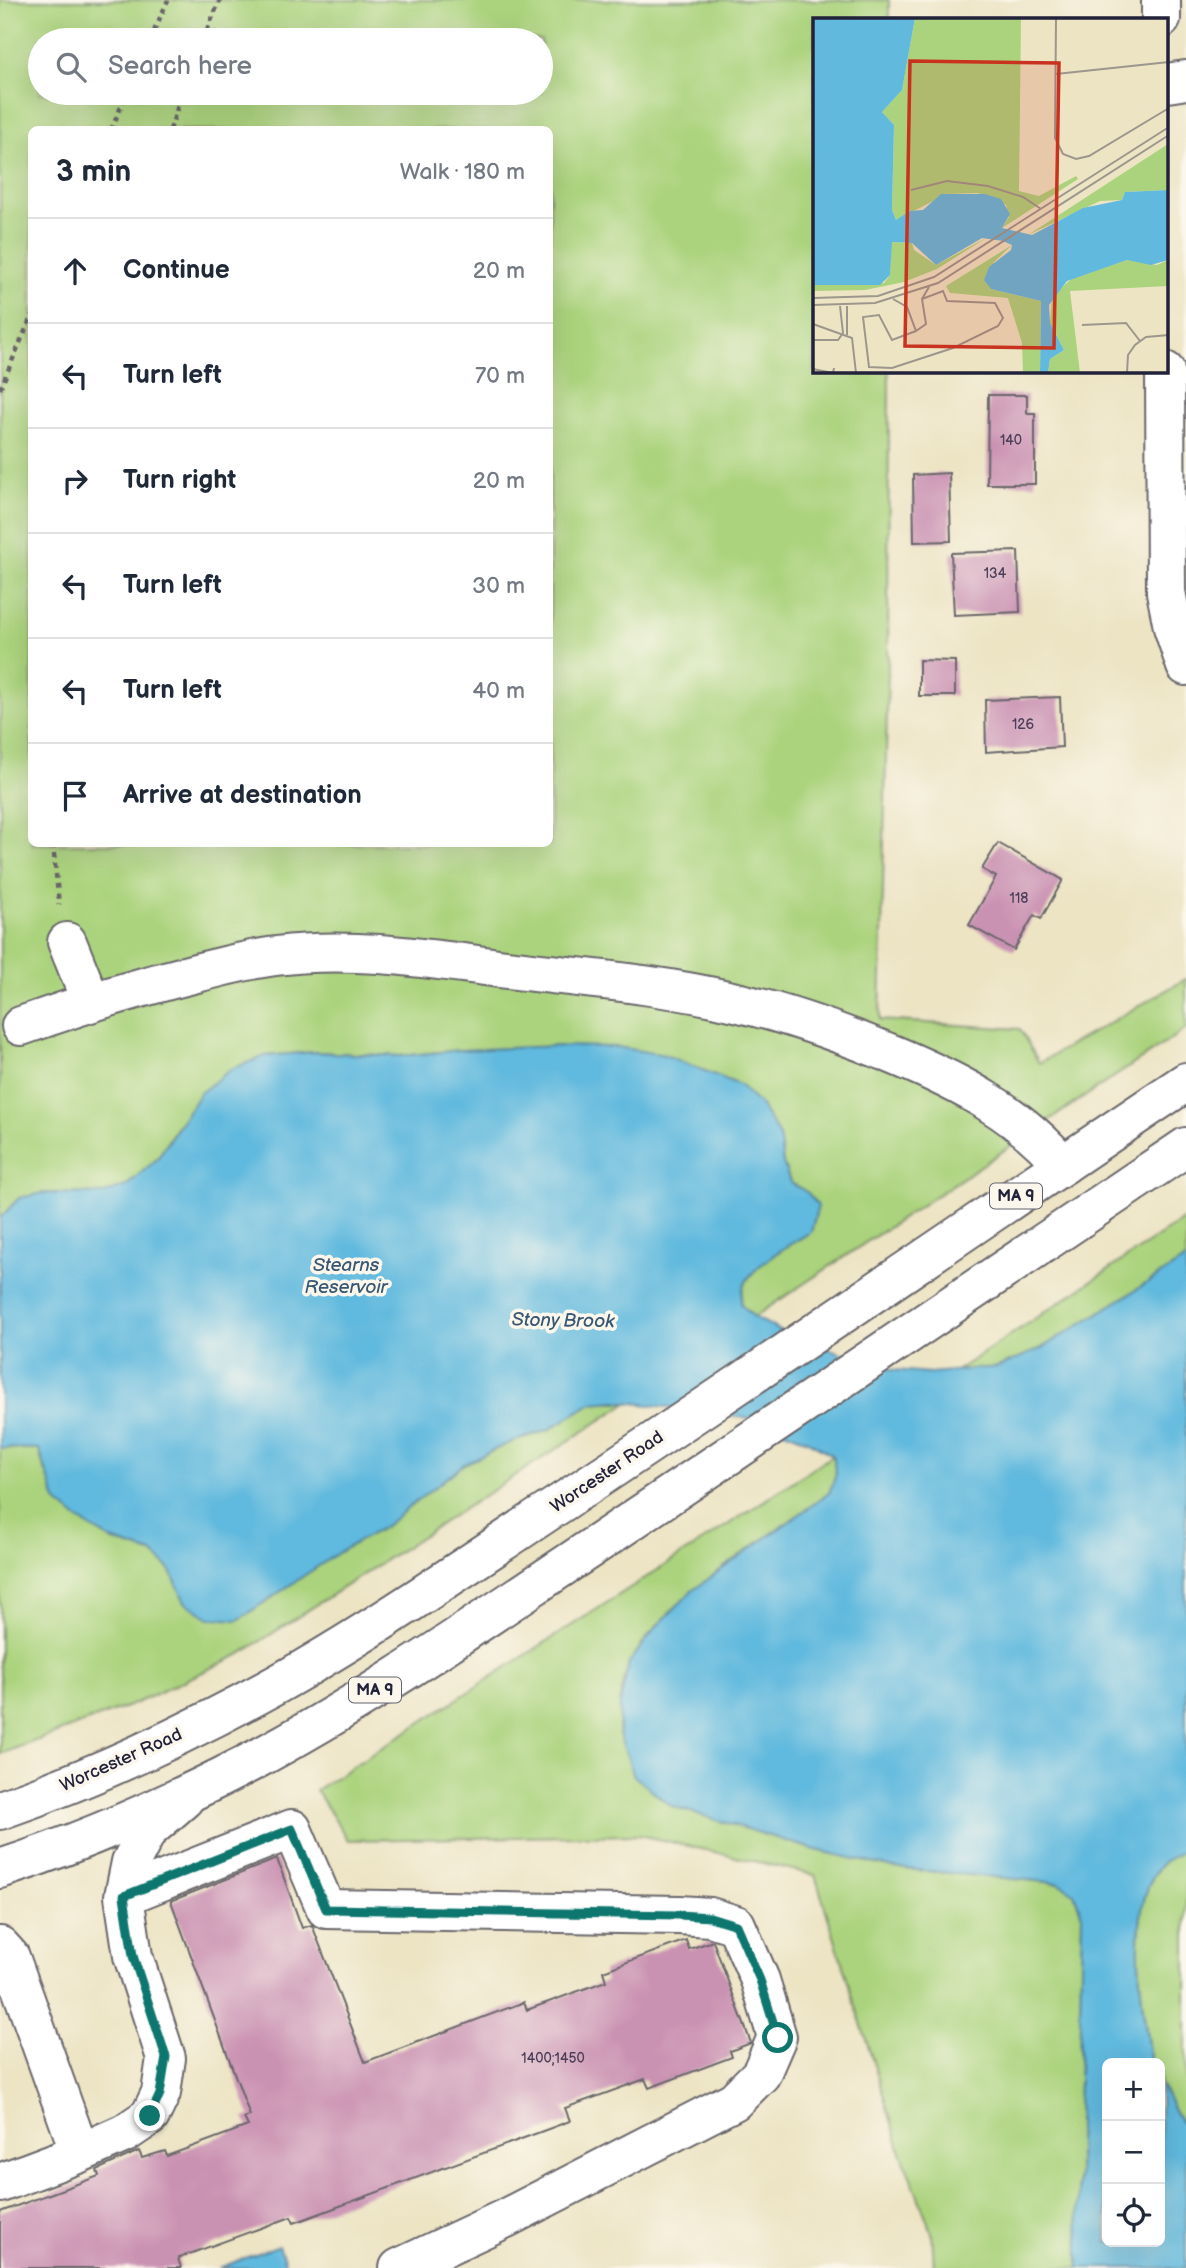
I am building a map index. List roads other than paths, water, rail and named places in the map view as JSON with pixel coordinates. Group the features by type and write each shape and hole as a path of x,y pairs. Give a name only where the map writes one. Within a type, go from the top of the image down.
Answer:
{"main road":[{"path":"1161,0 1161,18"},
{"path":"1168,83 1186,80"},
{"path":"1164,373 1166,592 1173,627 1186,666"},
{"path":"67,942 91,1002"},
{"path":"21,1026 91,1002 274,956 349,952 506,968 684,992 737,1002 860,1041 918,1065 992,1103 1043,1141 1063,1165"},
{"name":"Worcester Road","path":"0,1810 90,1776 155,1747 276,1684 392,1613 631,1456 1186,1082"},
{"name":"MA 9","path":"0,1869 82,1840 195,1789 253,1761 386,1683 722,1461 1186,1147"},
{"path":"0,2183 125,2133 150,2116 160,2094 166,2057 133,1956 124,1896 131,1862 147,1831 195,1789"},
{"path":"124,1896 292,1829 326,1909 710,1917 736,1925 760,1980 778,2038 761,2074 734,2101 506,2218 399,2268"},
{"path":"0,1946 10,1957 80,2153"}],"water":[{"name":"Stearns Reservoir","path":"556,1046 617,1047 665,1055 740,1085 760,1105 779,1135 783,1163 790,1182 808,1193 818,1206 811,1232 772,1256 747,1279 741,1304 754,1317 792,1337 894,1370 930,1373 998,1367 1040,1349 1186,1259 1186,1849 1163,1863 1151,1881 1143,1904 1139,1959 1150,2058 1102,2058 1102,2247 1165,2247 1165,2093 1186,2132 1186,2268 1079,2268 1078,2131 1082,1915 1074,1893 1059,1883 894,1868 816,1850 671,1806 634,1776 619,1734 620,1703 629,1663 657,1626 693,1590 829,1493 836,1474 832,1455 807,1440 762,1422 726,1414 616,1401 592,1403 548,1430 509,1443 464,1464 384,1527 341,1551 238,1620 209,1618 185,1602 170,1569 152,1553 114,1541 80,1521 56,1501 39,1449 0,1448 0,1218 19,1198 43,1193 104,1194 126,1186 157,1159 200,1093 231,1069 265,1056 314,1052 400,1056 460,1050"},
{"path":"279,2245 287,2268 219,2268"}],"water label":[{"name":"Stony Brook","path":"563,1321"}]}
